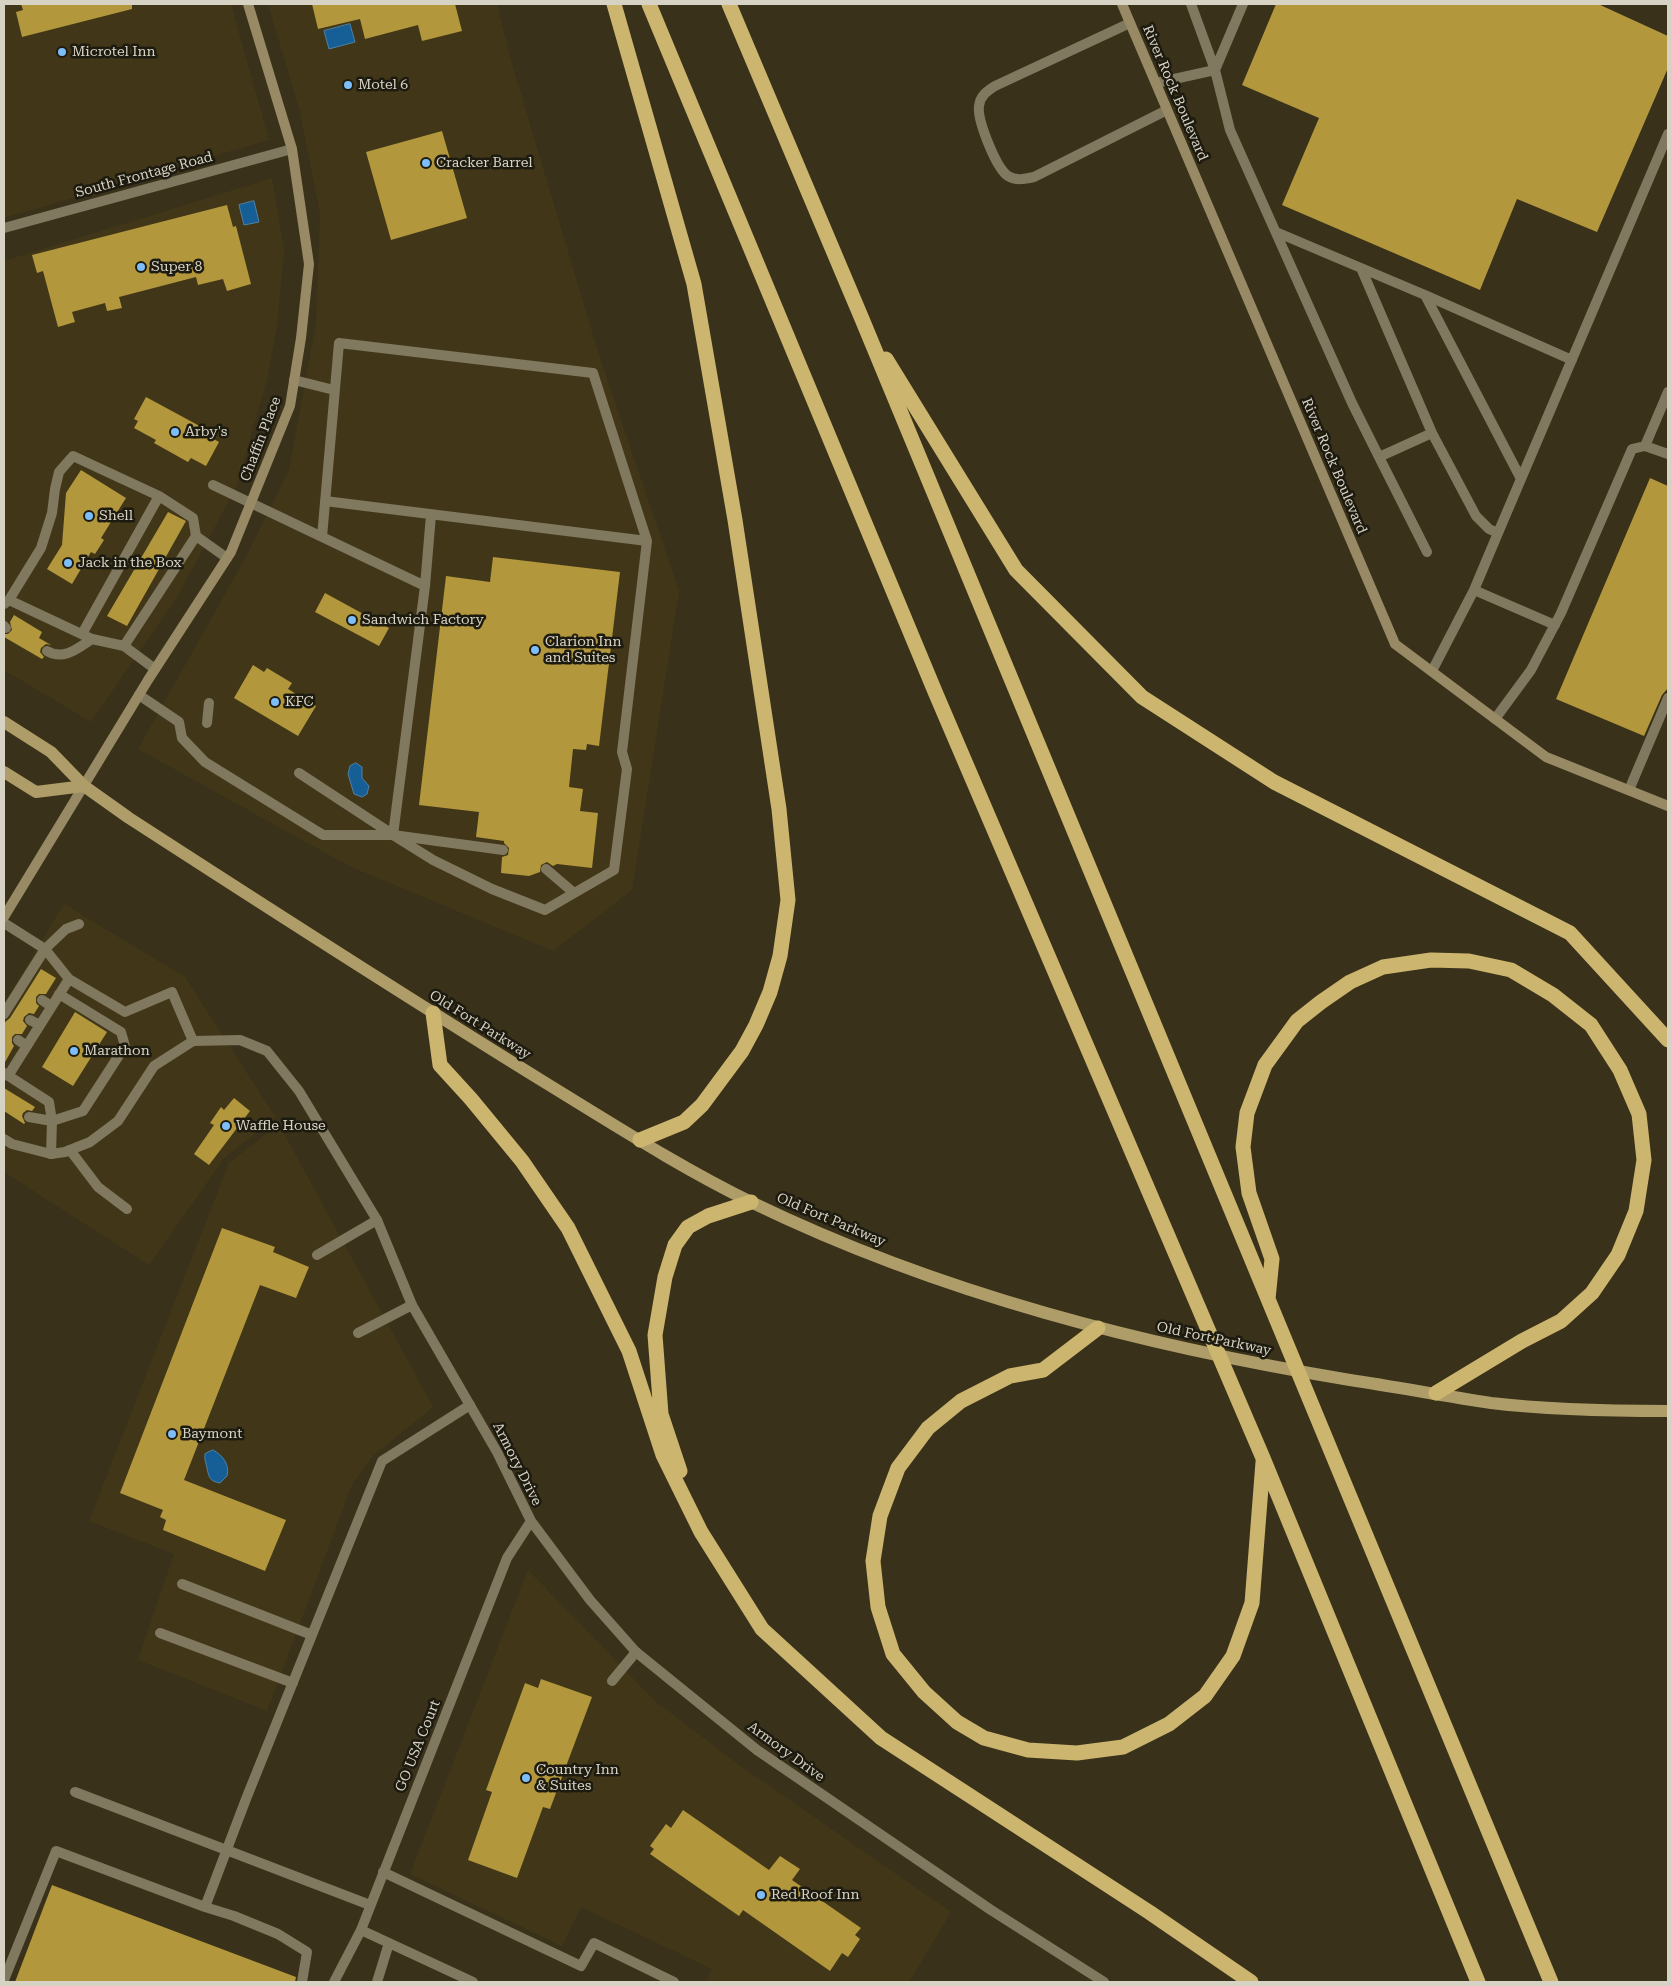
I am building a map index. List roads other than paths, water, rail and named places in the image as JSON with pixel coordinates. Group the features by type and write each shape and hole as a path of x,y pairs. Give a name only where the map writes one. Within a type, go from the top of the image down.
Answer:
{"highway":[{"path":"614,4 694,284 716,401 738,539 779,809 788,900 780,956 770,992 756,1025 742,1051 702,1105 684,1122 640,1140"},
{"path":"649,4 936,694 1263,1458 1478,1982"},
{"path":"729,4 862,319 1551,1982"},
{"path":"862,319 1016,570 1142,697 1274,782 1570,934 1668,1040"},
{"path":"1268,1301 1272,1259 1249,1193 1243,1147 1247,1113 1265,1065 1297,1021 1350,982 1383,967 1440,960 1469,961 1511,970 1553,995 1591,1025 1620,1070 1639,1114 1644,1160 1636,1211 1618,1255 1592,1293 1562,1320 1522,1341 1436,1393"},
{"path":"433,1014 440,1065 522,1161 568,1228 629,1351 663,1454 701,1532 762,1629 881,1738 1149,1912 1251,1982"},
{"path":"701,1532 661,1414 655,1335 665,1277 675,1245 688,1228 708,1216 751,1202"},
{"path":"1098,1328 1043,1370 1010,1376 961,1401 928,1428 898,1468 880,1516 874,1561 878,1607 892,1654 924,1692 957,1722 984,1738 1028,1750 1077,1753 1123,1747 1169,1724 1205,1696 1233,1656 1252,1603 1263,1458"}],"main road":[{"name":"Old Fort Parkway","path":"4,722 51,752 84,786 129,818 433,1014 640,1140 751,1202 826,1236 930,1277 1098,1328 1244,1361 1492,1403 1592,1411 1668,1410"},
{"path":"4,772 36,792 84,786"}],"street":[{"name":"Chaffin Place","path":"4,917 155,669 227,558 290,406 301,338 309,264 292,149 248,4"},
{"name":"River Rock Boulevard","path":"1122,4 1395,644 1546,757 1668,806"},
{"path":"1191,4 1215,70 1230,130 1352,403 1427,552"},
{"path":"1215,70 1243,4"},
{"path":"1130,22 995,86 982,95 979,106 980,118 998,166 1008,176 1021,180 1034,177 1167,110"},
{"path":"1156,83 1215,70"},
{"path":"1432,671 1474,590 1668,134"},
{"name":"South Frontage Road","path":"4,228 292,149"},
{"path":"1276,232 1572,360"},
{"path":"1361,268 1432,432 1476,516 1489,529 1498,534"},
{"path":"1425,295 1521,479"},
{"path":"298,773 433,860 492,888 546,910 614,870 627,769 622,752 647,541 593,373 338,343 322,537"},
{"path":"294,380 334,390"},
{"path":"1645,446 1668,392"},
{"path":"1379,457 1432,432"},
{"path":"1495,719 1531,670 1555,625 1632,450 1645,446 1668,454"},
{"path":"124,646 196,536 193,518 159,496 73,456 59,472 52,513 40,548 6,602 92,639 124,646 155,669"},
{"path":"213,485 425,586"},
{"path":"82,634 159,496"},
{"path":"325,501 647,541"},
{"path":"393,834 425,586 430,515"},
{"path":"196,536 227,558"},
{"path":"1474,590 1555,625"},
{"path":"47,651 54,655 67,655 92,639"},
{"path":"139,695 179,722 182,738 205,762 323,835 393,834 503,850"},
{"path":"1629,790 1668,698"},
{"path":"207,723 209,703"},
{"path":"546,869 574,894"},
{"path":"4,923 45,949 69,978 125,1012 172,992 193,1041 154,1066 118,1121 90,1142 70,1150 51,1154 12,1144 4,1138"},
{"path":"9,1009 45,949 66,929 79,924"},
{"path":"51,1154 52,1121 49,1102 6,1074 22,1043 47,1003 59,994 69,978"},
{"path":"29,1117 52,1121 83,1111 125,1046 121,1032 59,994"},
{"name":"Armory Drive","path":"193,1041 240,1040 267,1051 299,1090 377,1220 412,1305 497,1452 531,1521 590,1600 636,1652 776,1764 991,1910 1104,1982"},
{"path":"70,1150 98,1187 127,1209"},
{"path":"317,1256 377,1220"},
{"path":"358,1333 412,1305"},
{"path":"205,1907 382,1461 470,1405"},
{"name":"GO USA Court","path":"334,1982 360,1930 507,1558 531,1521"},
{"path":"182,1584 312,1635"},
{"path":"160,1633 293,1683"},
{"path":"612,1681 636,1652"},
{"path":"75,1792 370,1905"},
{"path":"4,1980 56,1851 278,1934 307,1952 302,1982"},
{"path":"383,1872 581,1966 594,1943 674,1982"},
{"path":"360,1930 474,1982"},
{"path":"377,1982 389,1943"}],"water":[{"path":"350,24 355,42 329,49 324,31"},
{"path":"254,201 259,222 244,225 239,205"},
{"path":"356,763 362,767 362,778 369,786 367,794 362,797 354,794 348,774 350,766"},
{"path":"213,1450 227,1464 227,1476 220,1483 210,1478 205,1461 205,1454"}],"place":[{"name":"Microtel Inn","path":"62,52"},
{"name":"Motel 6","path":"348,85"},
{"name":"Cracker Barrel","path":"426,163"},
{"name":"Super 8","path":"141,267"},
{"name":"Arby's","path":"175,432"},
{"name":"Shell","path":"89,516"},
{"name":"Jack in the Box","path":"68,563"},
{"name":"Sandwich Factory","path":"352,620"},
{"name":"Clarion Inn and Suites","path":"535,650"},
{"name":"KFC","path":"275,702"},
{"name":"Marathon","path":"74,1051"},
{"name":"Waffle House","path":"226,1126"},
{"name":"Baymont","path":"172,1434"},
{"name":"Country Inn & Suites","path":"526,1778"},
{"name":"Red Roof Inn","path":"761,1895"}]}
